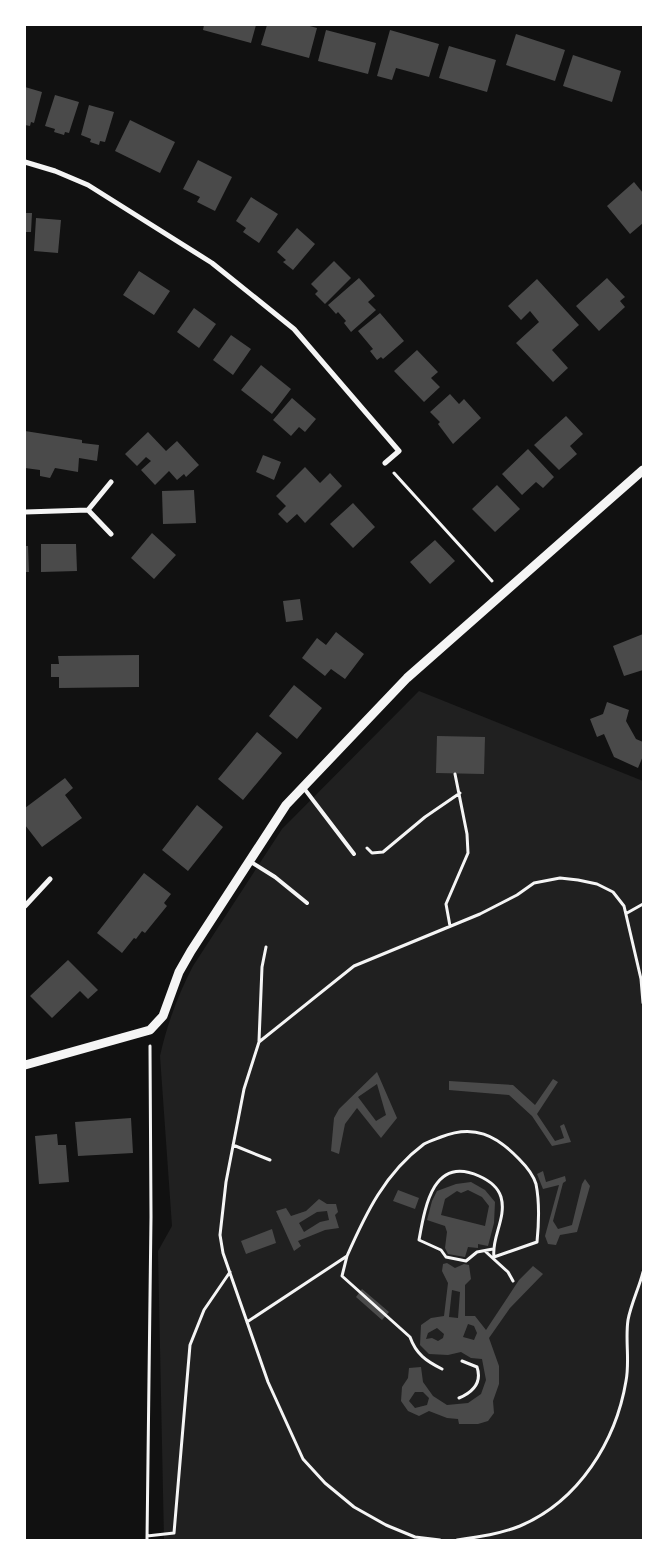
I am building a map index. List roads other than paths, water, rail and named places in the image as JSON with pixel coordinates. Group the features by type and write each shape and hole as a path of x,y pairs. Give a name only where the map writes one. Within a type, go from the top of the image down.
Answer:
{"street":[{"path":"25,162 55,171 88,185 212,263 294,329 399,452 385,463"},
{"path":"25,1065 150,1030 163,1016 179,972 191,951 286,805 407,678 504,595 643,470"},
{"path":"88,510 111,482"},
{"path":"25,512 88,510 111,534"},
{"path":"26,904 50,879"}],"lane":[{"path":"303,787 354,854"},
{"path":"250,861 275,877 307,903"}]}
